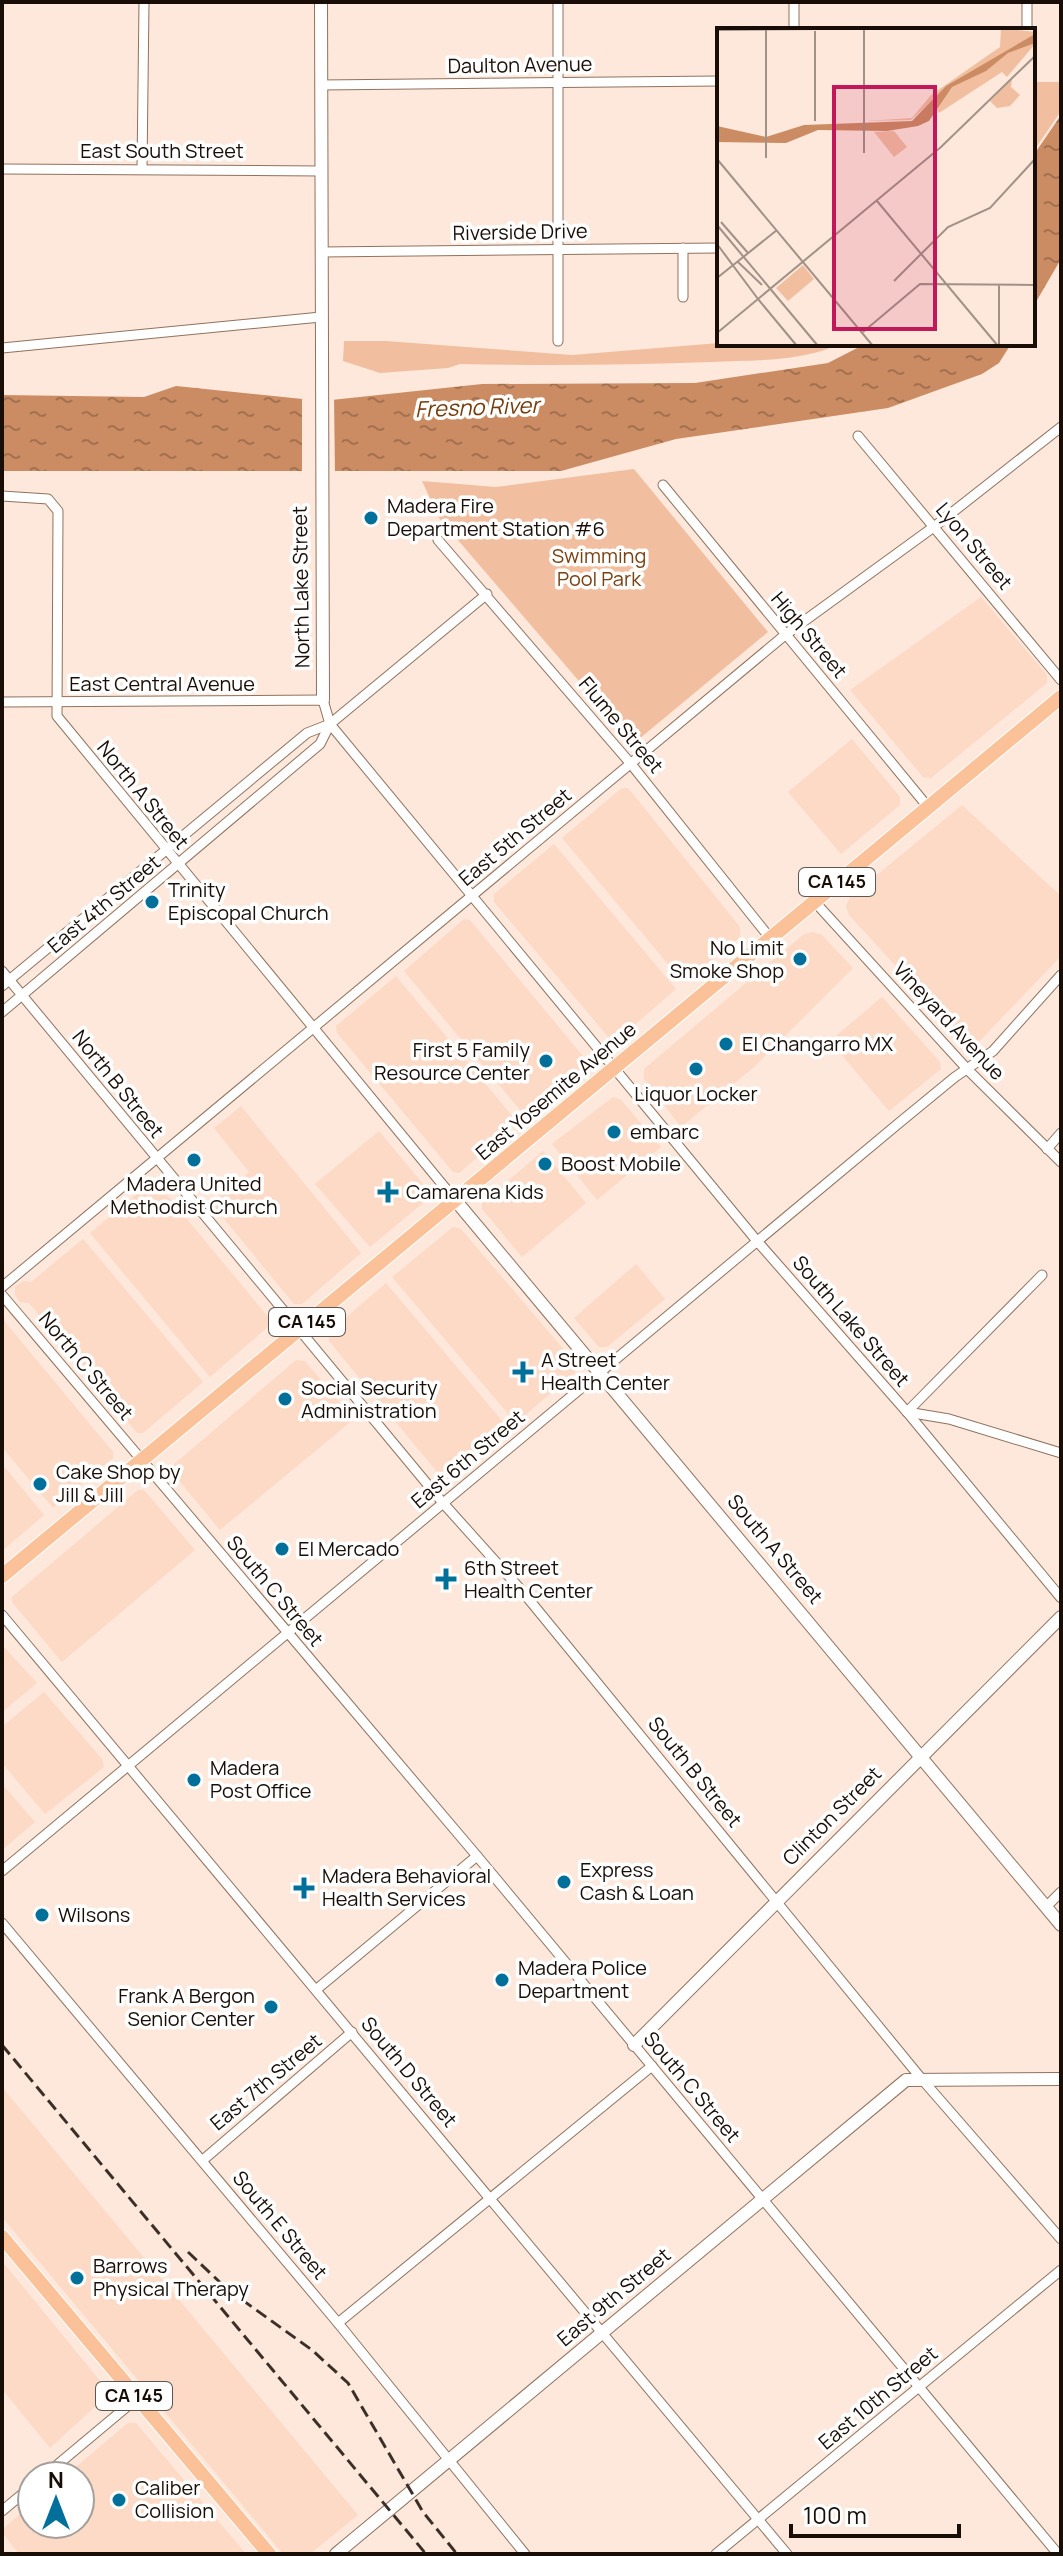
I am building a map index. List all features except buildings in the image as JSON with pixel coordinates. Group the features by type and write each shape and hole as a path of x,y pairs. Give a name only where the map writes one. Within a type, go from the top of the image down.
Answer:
{"main road":[{"name":"East Yosemite Avenue","path":"2,1576 1061,697"},
{"name":"CA 145","path":"2,2237 269,2554"}],"street":[{"path":"142,169 144,2"},
{"name":"North Lake Street","path":"321,2 323,700 330,724 613,1069"},
{"path":"558,2 558,341"},
{"path":"794,2 794,28"},
{"path":"1027,2 1027,28"},
{"name":"Daulton Avenue","path":"321,85 717,81"},
{"name":"East South Street","path":"2,169 321,171"},
{"path":"683,248 683,297"},
{"name":"Riverside Drive","path":"321,252 717,248"},
{"path":"2,348 321,317"},
{"name":"East 5th Street","path":"2,1287 785,635 935,526 1061,427"},
{"name":"Lyon Street","path":"858,436 1061,680"},
{"name":"High Street","path":"663,485 928,807"},
{"name":"North A Street","path":"2,496 48,499 58,511 57,716 456,1201"},
{"name":"Flume Street","path":"438,540 631,764 770,938"},
{"name":"East 4th Street","path":"6,983 307,733 330,724 487,594"},
{"name":"East Central Avenue","path":"7,702 323,700"},
{"path":"2,710 7,702"},
{"name":"East 4th Street","path":"2,1012 320,744 330,724"},
{"name":"Vineyard Avenue","path":"814,901 968,1070 1061,1162"},
{"name":"North B Street","path":"2,971 6,983 22,996 299,1329"},
{"name":"East 6th Street","path":"2,1871 757,1241 993,1051 1061,975"},
{"name":"South Lake Street","path":"613,1069 757,1241 907,1412 1061,1598"},
{"path":"1047,1149 1061,1133"},
{"name":"South A Street","path":"456,1201 1061,1925"},
{"path":"907,1412 1042,1275"},
{"name":"North C Street","path":"2,1295 142,1461"},
{"name":"South B Street","path":"299,1329 443,1503 532,1602 920,2077 1061,2239"},
{"path":"907,1412 949,1419 1061,1453"},
{"name":"South C Street","path":"142,1461 477,1856 1058,2554"},
{"name":"South D Street","path":"2,1615 787,2554"},
{"name":"Clinton Street","path":"634,2045 1061,1617"},
{"path":"317,1989 477,1856"},
{"path":"1046,1907 1061,1892"},
{"name":"South E Street","path":"2,1923 203,2160 525,2554"},
{"name":"East 7th Street","path":"203,2160 352,2032"},
{"path":"338,2323 652,2066"},
{"path":"920,2077 1061,2079"},
{"name":"East 9th Street","path":"336,2554 906,2080 920,2077"},
{"name":"East 10th Street","path":"716,2554 1061,2270"},
{"path":"63,2460 136,2399"}],"shaded area":[{"path":"981,597 1047,675 1047,683 931,778 923,777 850,690"},
{"path":"852,739 900,797 900,805 841,854 788,792"},
{"path":"622,788 628,788 740,927 740,937 684,983 562,838"},
{"path":"962,805 1061,896 1061,956 972,1049 849,915 846,906 850,897"},
{"path":"554,844 676,989 617,1040 610,1039 494,902 494,894"},
{"path":"464,919 470,920 582,1055 582,1068 525,1116 404,971"},
{"path":"813,932 822,935 853,968 753,1068 681,1127 644,1079 644,1069 804,934"},
{"path":"396,976 518,1123 459,1173 453,1172 337,1033 336,1026"},
{"path":"882,997 940,1062 941,1069 889,1111 830,1041"},
{"path":"613,1097 621,1100 661,1147 597,1200 552,1144"},
{"path":"241,1106 361,1253 302,1304 294,1304 212,1204 249,1172 214,1128"},
{"path":"379,1131 428,1190 429,1198 370,1247 315,1184"},
{"path":"543,1151 586,1203 522,1257 482,1209 482,1203"},
{"path":"150,1183 157,1183 269,1318 269,1326 210,1377 90,1233"},
{"path":"453,1227 461,1229 577,1365 575,1373 516,1423 392,1277"},
{"path":"83,1239 203,1382 143,1433 137,1433 29,1303 20,1302 15,1295 15,1287 23,1281 31,1282"},
{"path":"636,1264 665,1299 607,1347 599,1347 574,1318"},
{"path":"386,1283 509,1429 449,1479 442,1478 329,1341 328,1333"},
{"path":"2,1310 5,1322 113,1452 113,1458 53,1508 2,1447"},
{"path":"296,1360 305,1361 354,1419 220,1530 171,1471 172,1466"},
{"path":"2,1464 44,1515 2,1551"},
{"path":"138,1490 144,1490 195,1550 62,1662 12,1602 12,1597"},
{"path":"2,1645 37,1683 2,1712"},
{"path":"44,1692 102,1759 104,1767 45,1814 2,1763 2,1727"},
{"path":"2,1784 35,1822 2,1850"},
{"path":"2,2087 358,2515 310,2554 283,2554 2,2217"},
{"path":"2,2261 110,2393 50,2448 2,2389"},
{"path":"128,2423 136,2423 246,2554 19,2554 4,2535 4,2528 16,2518 16,2540 96,2540 96,2460 84,2460"}],"green space":[{"path":"1035,82 1061,82 1061,111 1035,149"},
{"path":"344,341 386,341 572,355 717,343 717,346 834,346 810,354 760,360 460,364 448,368 380,373 343,361"},
{"name":"Swimming Pool Park","path":"634,469 768,632 633,744 439,518 422,481 496,487"}],"water":[{"path":"1061,115 1061,259 1035,304 1035,153"},
{"name":"Fresno River","path":"861,346 1010,346 999,363 982,374 888,408 676,439 561,471 2,471 2,395 144,397 176,386 322,401 482,384 695,383 828,363"}],"pier":[{"path":"302,395 334,396 335,476 302,476"}],"railway":[{"path":"2,2045 426,2554"},
{"path":"188,2252 227,2289 312,2350 348,2383 423,2512 457,2554"}],"place":[{"name":"Madera Fire Department Station #6","path":"371,518"},
{"name":"Trinity Episcopal Church","path":"152,902"},
{"name":"No Limit Smoke Shop","path":"800,959"},
{"name":"El Changarro MX","path":"726,1044"},
{"name":"First 5 Family Resource Center","path":"546,1061"},
{"name":"Liquor Locker","path":"696,1069"},
{"name":"embarc","path":"614,1132"},
{"name":"Madera United Methodist Church","path":"194,1160"},
{"name":"Boost Mobile","path":"545,1164"},
{"name":"Camarena Kids","path":"388,1192"},
{"name":"A Street Health Center","path":"523,1372"},
{"name":"Social Security Administration","path":"285,1399"},
{"name":"Cake Shop by Jill & Jill","path":"40,1484"},
{"name":"El Mercado","path":"282,1549"},
{"name":"6th Street Health Center","path":"446,1579"},
{"name":"Madera Post Office","path":"194,1780"},
{"name":"Express Cash & Loan","path":"564,1882"},
{"name":"Madera Behavioral Health Services","path":"304,1888"},
{"name":"Wilsons","path":"42,1915"},
{"name":"Madera Police Department","path":"502,1980"},
{"name":"Frank A Bergon Senior Center","path":"271,2007"},
{"name":"Barrows Physical Therapy","path":"77,2278"},
{"name":"Caliber Collision","path":"119,2500"}]}
